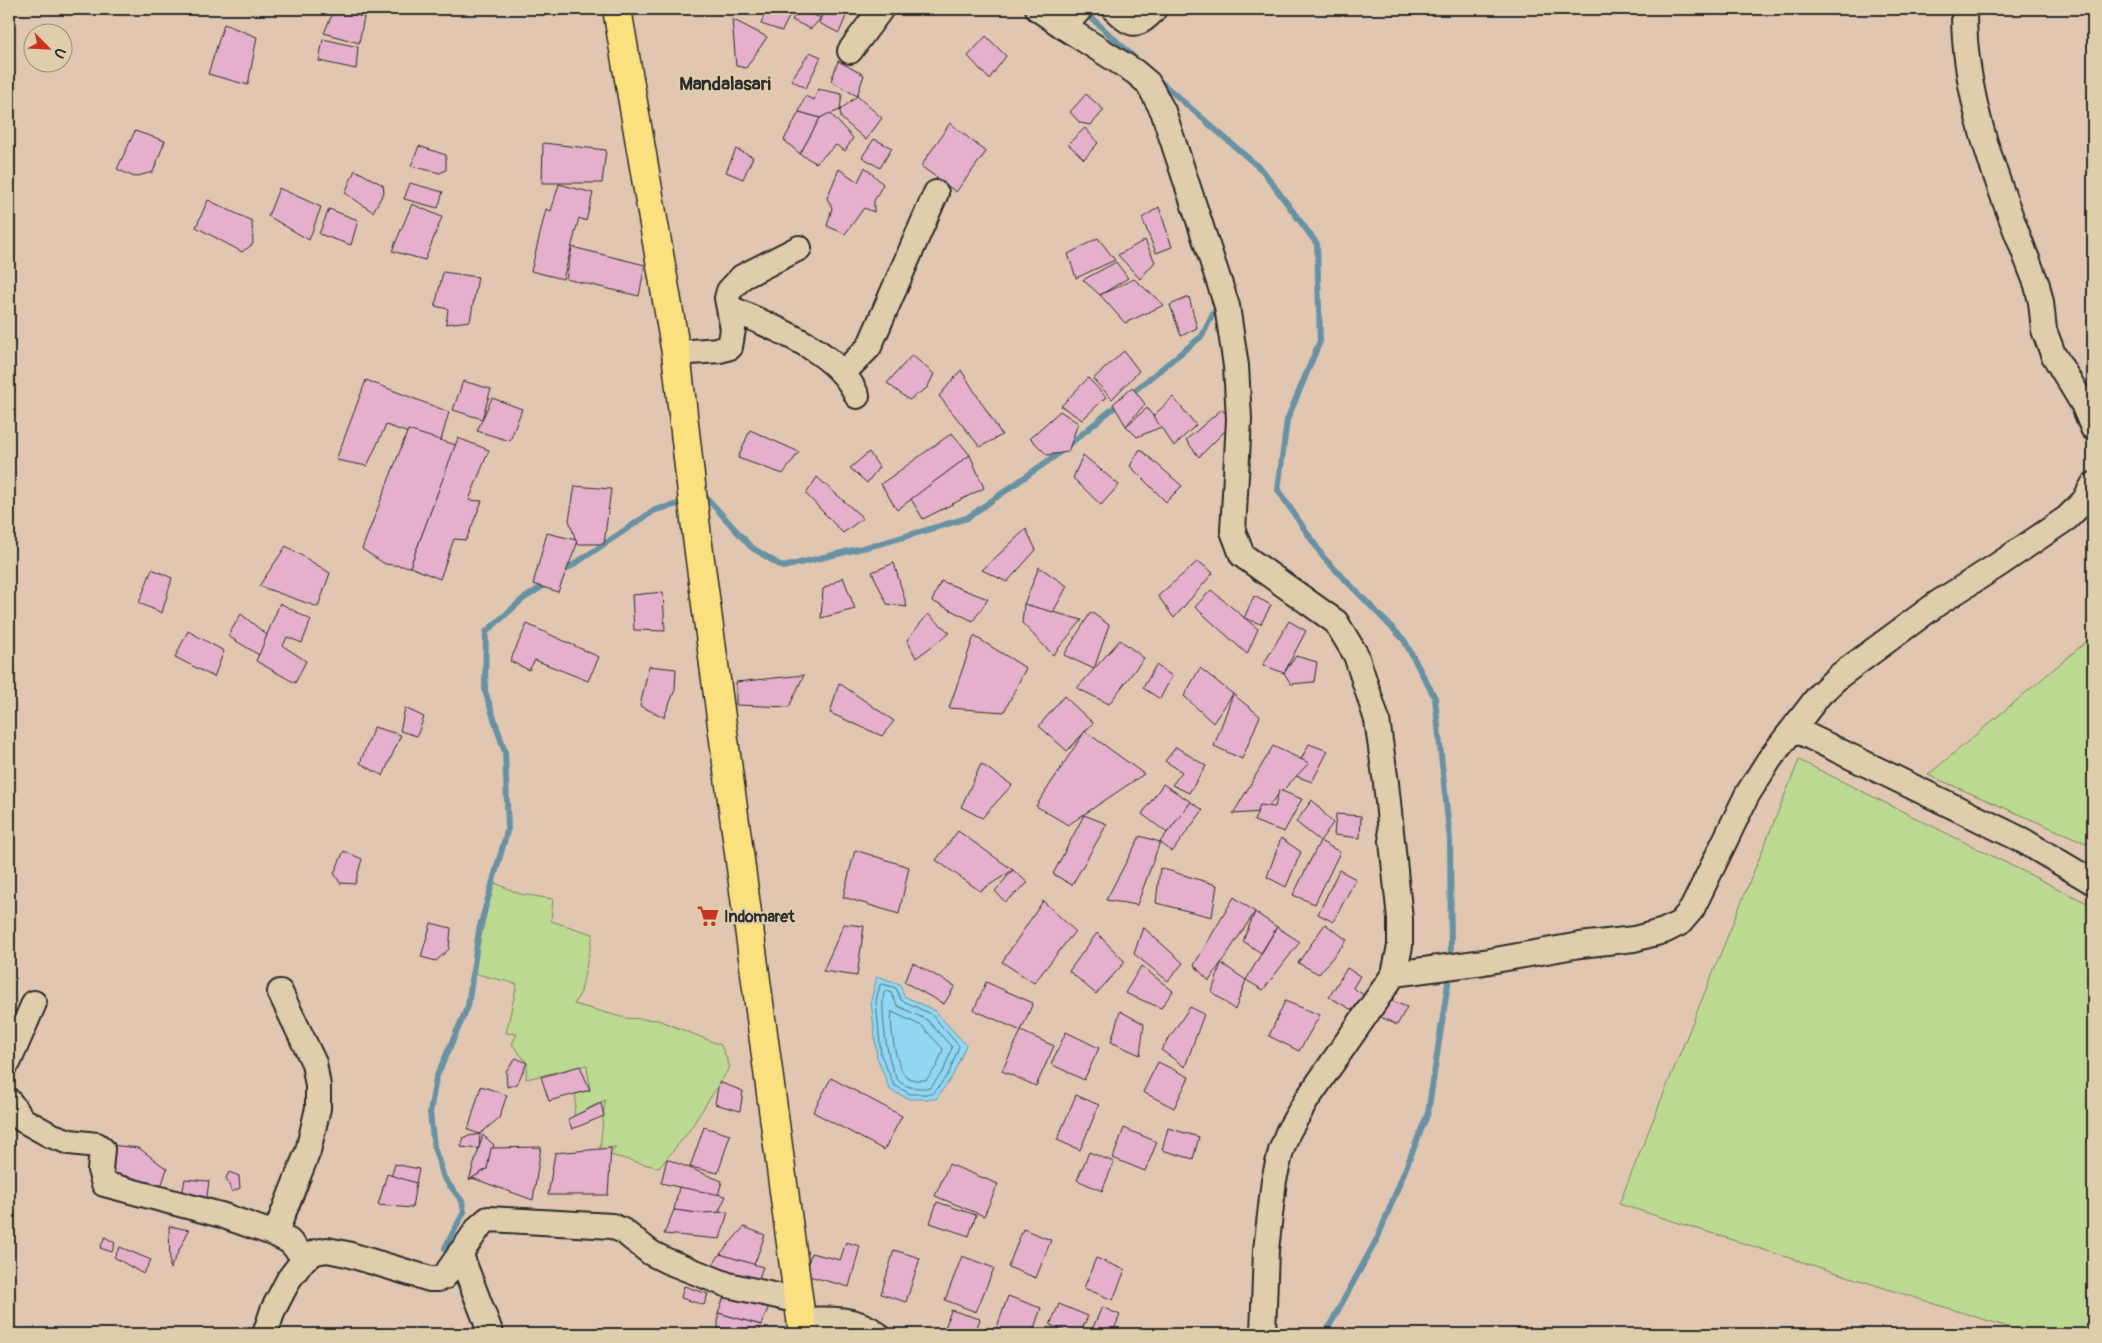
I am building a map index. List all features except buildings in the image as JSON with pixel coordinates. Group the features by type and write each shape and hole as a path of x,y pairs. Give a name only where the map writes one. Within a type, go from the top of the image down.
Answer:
{"main road":[{"path":"617,9 676,354 698,537 802,1318"}],"street":[{"path":"850,52 881,9"},
{"path":"1038,9 1072,17 1148,83 1163,111 1227,306 1236,366 1239,418 1233,531 1242,555 1336,622 1356,655 1377,720 1386,783 1400,919 1400,946 1394,974 1306,1100 1288,1132 1281,1151 1274,1180 1266,1250 1263,1334"},
{"path":"1114,9 1122,16 1136,23 1141,23 1153,11"},
{"path":"1964,9 1964,31 1972,99 1994,170 2037,285 2044,330 2053,354 2083,404 2093,428"},
{"path":"843,373 869,347 936,193"},
{"path":"676,354 720,350 730,347 733,329 728,298 729,291 742,277 799,248"},
{"path":"730,308 786,335 834,364 851,382 857,396"},
{"path":"1394,974 1484,962 1580,945 1634,940 1664,931 1680,923 1692,909 1747,795 1769,760 1820,694 1840,676 1938,603 2067,518 2084,501 2093,485"},
{"path":"1794,729 2022,840 2093,882"},
{"path":"276,1234 308,1151 318,1108 318,1086 314,1063 280,992"},
{"path":"9,1062 34,1003"},
{"path":"9,1101 23,1120 50,1135 70,1142 97,1145 102,1149 100,1170 104,1184 221,1215 276,1234 289,1241 305,1258"},
{"path":"265,1334 273,1310 289,1279 305,1258 327,1250 385,1264 430,1279 438,1279 453,1263 479,1227 488,1219 612,1226 623,1231 651,1253 667,1261 728,1285 802,1318 847,1320 869,1328 877,1334"},
{"path":"453,1263 491,1334"}],"green space":[{"path":"2093,636 2093,846 1928,775"},
{"path":"1799,760 2093,906 2093,1334 2030,1334 1619,1204"},
{"path":"493,882 520,894 553,899 551,921 593,934 581,992 574,1004 625,1018 658,1020 721,1045 730,1067 687,1134 659,1168 610,1155 616,1147 600,1149 605,1100 574,1116 576,1094 590,1090 587,1065 526,1079 527,1063 512,1044 517,1034 506,1033 517,984 473,973"}],"water":[{"path":"877,976 900,984 904,996 934,1010 966,1045 953,1075 936,1099 909,1099 890,1090 877,1057 871,1001"}],"waterway":[{"path":"1084,11 1139,62"},
{"path":"1156,78 1263,171 1317,244 1320,341 1287,420 1278,490 1324,558 1404,640 1435,698 1450,840 1451,964 1428,1113 1378,1237 1325,1334"},
{"path":"1129,395 1202,336 1218,302"},
{"path":"700,499 706,497 751,547 783,567 883,543 967,518 1055,456 1121,402"},
{"path":"561,573 655,510 686,502"},
{"path":"449,1259 445,1248 464,1212 462,1201 444,1178 434,1147 430,1113 436,1078 468,1006 479,930 508,828 505,752 485,691 486,632 523,599 549,582"},
{"path":"454,1273 468,1305"}],"place":[{"name":"Indomaret","path":"708,916"}],"district":[{"name":"Mandalasari","path":"725,83"}]}
